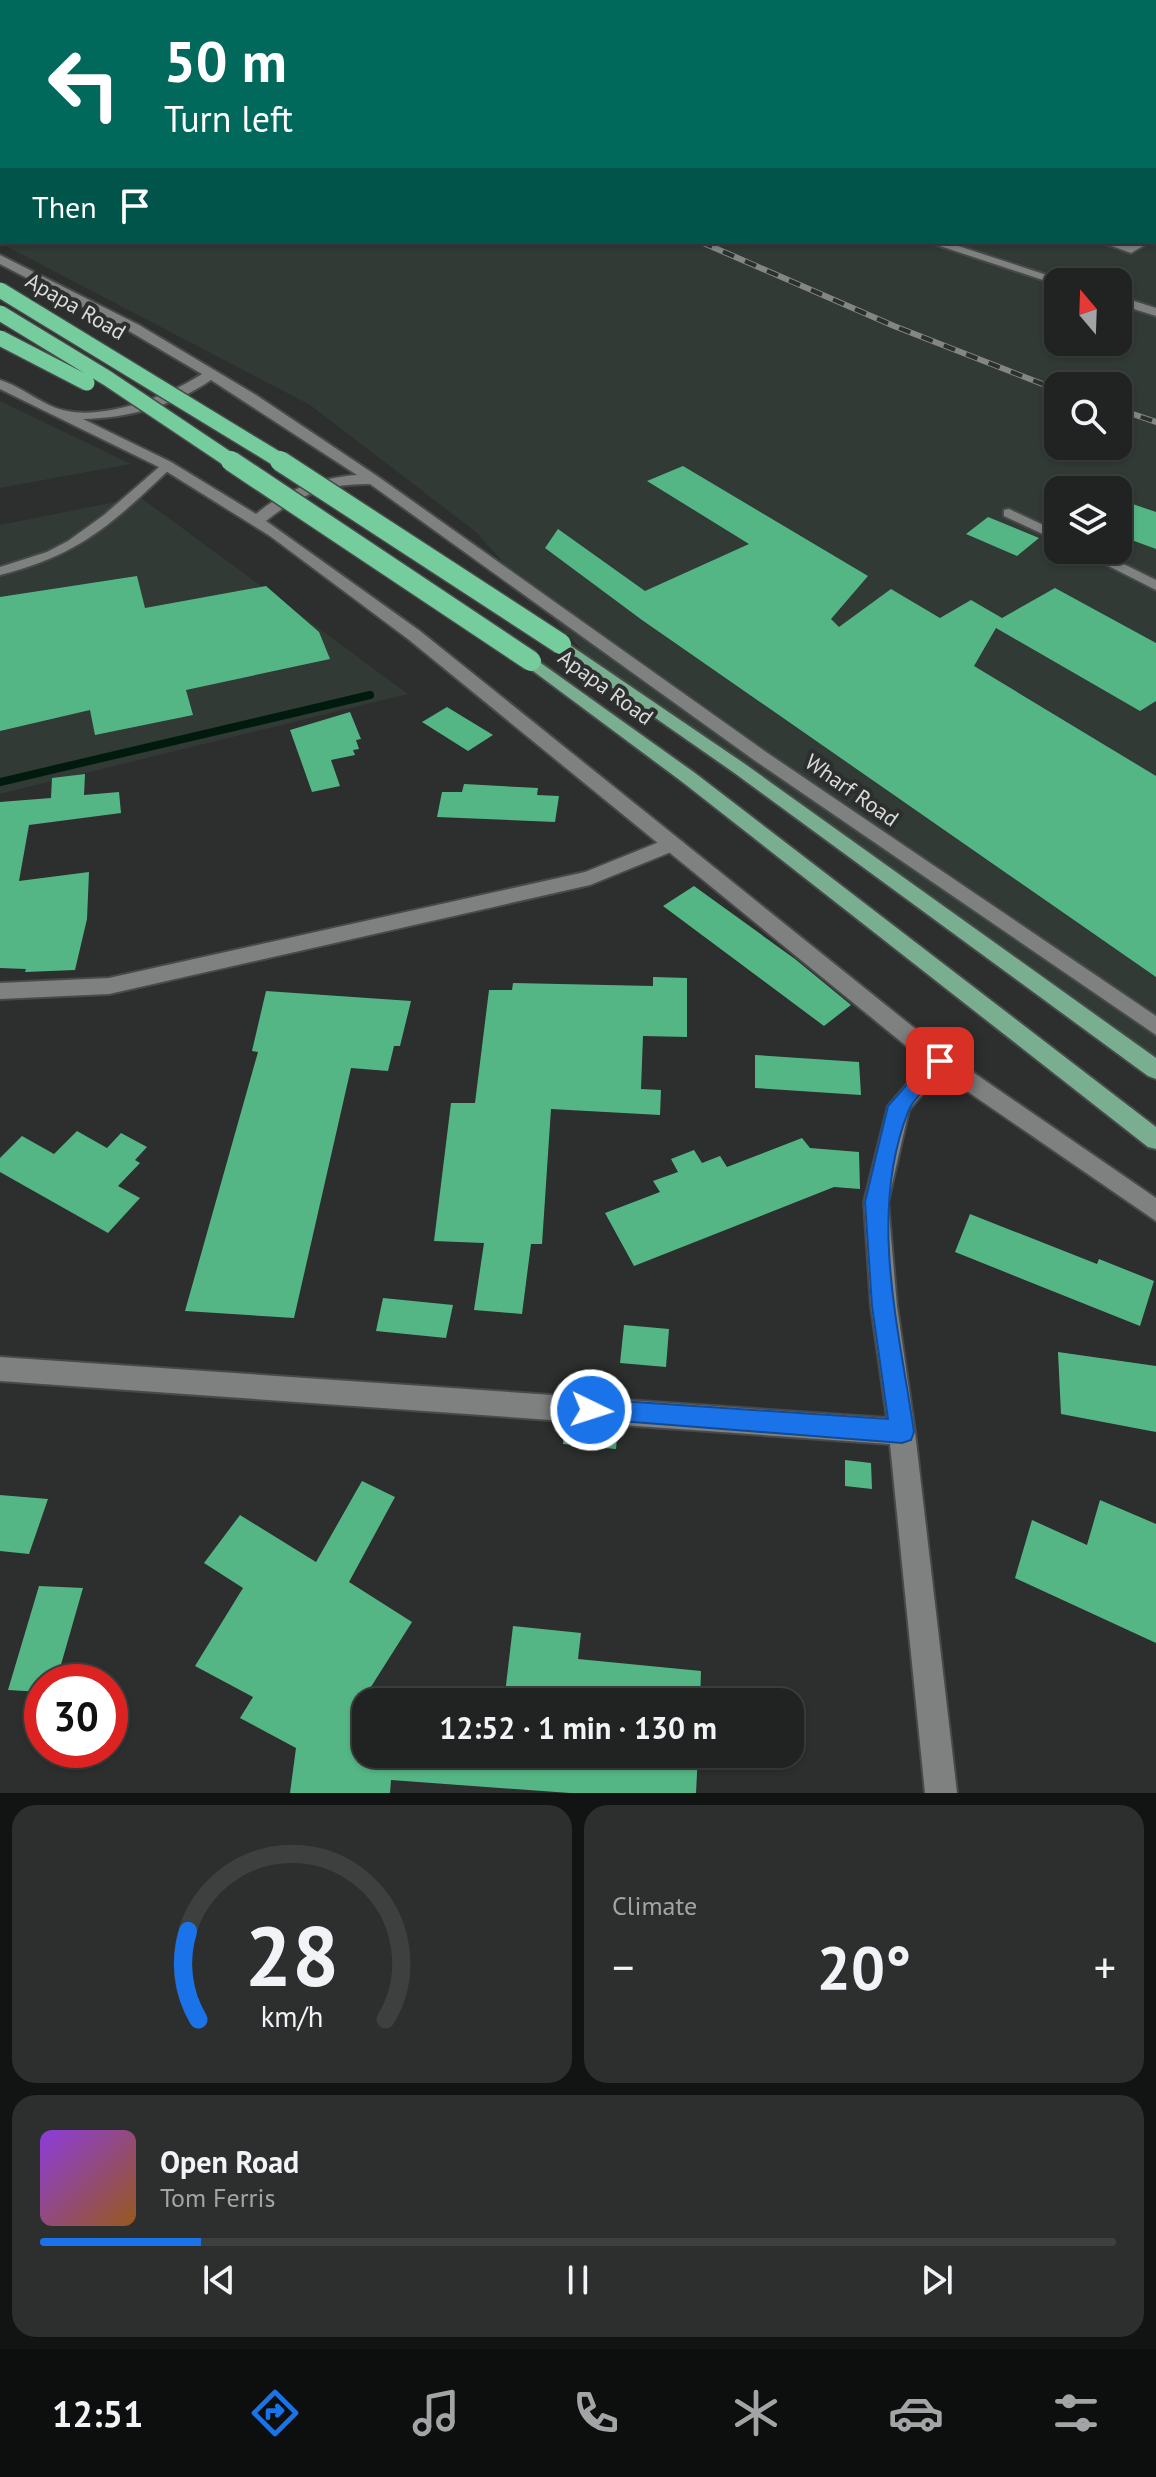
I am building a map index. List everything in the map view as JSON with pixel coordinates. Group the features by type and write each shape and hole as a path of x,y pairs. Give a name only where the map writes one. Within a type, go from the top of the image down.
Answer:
{"highway":[{"name":"Apapa Road","path":"0,290 213,417 561,644"},
{"name":"Apapa Road","path":"0,313 204,442 531,661"},
{"path":"0,338 204,442"}],"main road":[{"name":"Apapa Road","path":"561,644 752,777 1156,1070"},
{"name":"Apapa Road","path":"531,661 688,777 1156,1140"}],"street":[{"path":"940,244 1044,276"},
{"name":"Wharf Road","path":"0,259 134,328 211,374 375,481 760,756 1156,1027"},
{"path":"1132,304 1156,312"},
{"path":"68,415 135,410 193,388 211,374"},
{"path":"0,384 166,465 257,521 414,635 940,1061 1156,1211"},
{"path":"257,521 276,504 302,489 328,481 375,481"},
{"path":"0,991 109,986 590,878 674,843"},
{"path":"940,1061 899,1106 876,1202 884,1306 902,1432 941,1793"},
{"path":"0,1369 902,1432"}],"lane":[{"path":"1112,244 1131,250 1142,244"},
{"path":"0,571 39,562 91,536 166,465"},
{"path":"1009,513 1044,530"},
{"path":"1112,564 1156,586"}],"shaded area":[{"path":"2,244 1156,244 1156,1064 601,672 476,532 310,405"},
{"path":"0,401 131,464 0,488"},
{"path":"140,497 408,694 0,794 0,525"}],"building":[{"path":"683,466 868,576 831,619 839,627 891,589 940,618 971,600 1002,618 1055,588 1156,643 1156,701 1140,711 996,628 974,666 1156,776 1156,977 642,620 545,548 558,529 645,591 749,544 647,481"},
{"path":"1132,504 1156,512 1156,549 1132,540"},
{"path":"988,517 1039,538 1017,556 966,534"},
{"path":"137,576 145,608 266,586 319,632 330,659 186,690 193,715 95,735 90,710 0,731 0,597"},
{"path":"447,707 493,735 468,751 422,722"},
{"path":"350,712 361,739 356,740 359,749 353,750 355,755 331,760 340,786 312,792 290,730"},
{"path":"85,774 84,795 119,792 121,813 29,825 19,881 89,872 87,919 75,970 25,972 26,969 0,968 0,802 51,798 52,778"},
{"path":"464,784 538,788 537,795 559,796 555,822 437,817 442,792 462,792"},
{"path":"694,886 795,959 851,1005 824,1026 663,906"},
{"path":"653,977 687,978 687,1037 643,1036 641,1089 661,1090 660,1115 551,1109 542,1244 531,1244 522,1314 474,1310 484,1243 434,1241 451,1103 475,1103 489,990 512,990 513,983 653,986"},
{"path":"266,991 411,1001 400,1046 394,1046 388,1071 351,1068 294,1318 185,1311 258,1052 252,1051"},
{"path":"755,1055 859,1062 861,1095 755,1088"},
{"path":"77,1131 107,1148 121,1133 147,1147 135,1160 140,1163 118,1186 140,1198 108,1233 0,1172 0,1158 22,1136 54,1154"},
{"path":"802,1138 810,1148 859,1152 860,1189 834,1187 634,1266 605,1213 660,1192 653,1181 678,1172 671,1159 694,1150 702,1163 720,1156 727,1167"},
{"path":"970,1214 1097,1264 1099,1259 1154,1281 1140,1326 955,1252"},
{"path":"383,1298 453,1305 446,1338 376,1331"},
{"path":"624,1325 669,1329 666,1367 620,1363"},
{"path":"1058,1352 1156,1366 1156,1432 1061,1414"},
{"path":"565,1424 618,1428 616,1449 563,1444"},
{"path":"845,1460 871,1463 872,1489 845,1486"},
{"path":"362,1481 395,1497 349,1582 412,1622 370,1688 352,1688 352,1768 697,1768 696,1793 570,1793 391,1780 390,1793 290,1793 296,1748 240,1718 253,1697 195,1666 243,1588 204,1563 240,1515 316,1562"},
{"path":"0,1495 48,1499 29,1554 0,1551"},
{"path":"1100,1500 1156,1524 1156,1643 1015,1578 1032,1520 1087,1545"},
{"path":"39,1586 83,1588 61,1664 24,1664 24,1691 8,1690"},
{"path":"513,1626 581,1633 578,1659 701,1671 700,1688 506,1688"}],"waterway":[{"path":"0,782 370,695"}],"railway":[{"path":"706,244 894,326 1044,385"},
{"path":"1132,414 1156,422"}],"route":[{"path":"591,1410 902,1432 884,1306 876,1202 899,1106 940,1061"}]}
